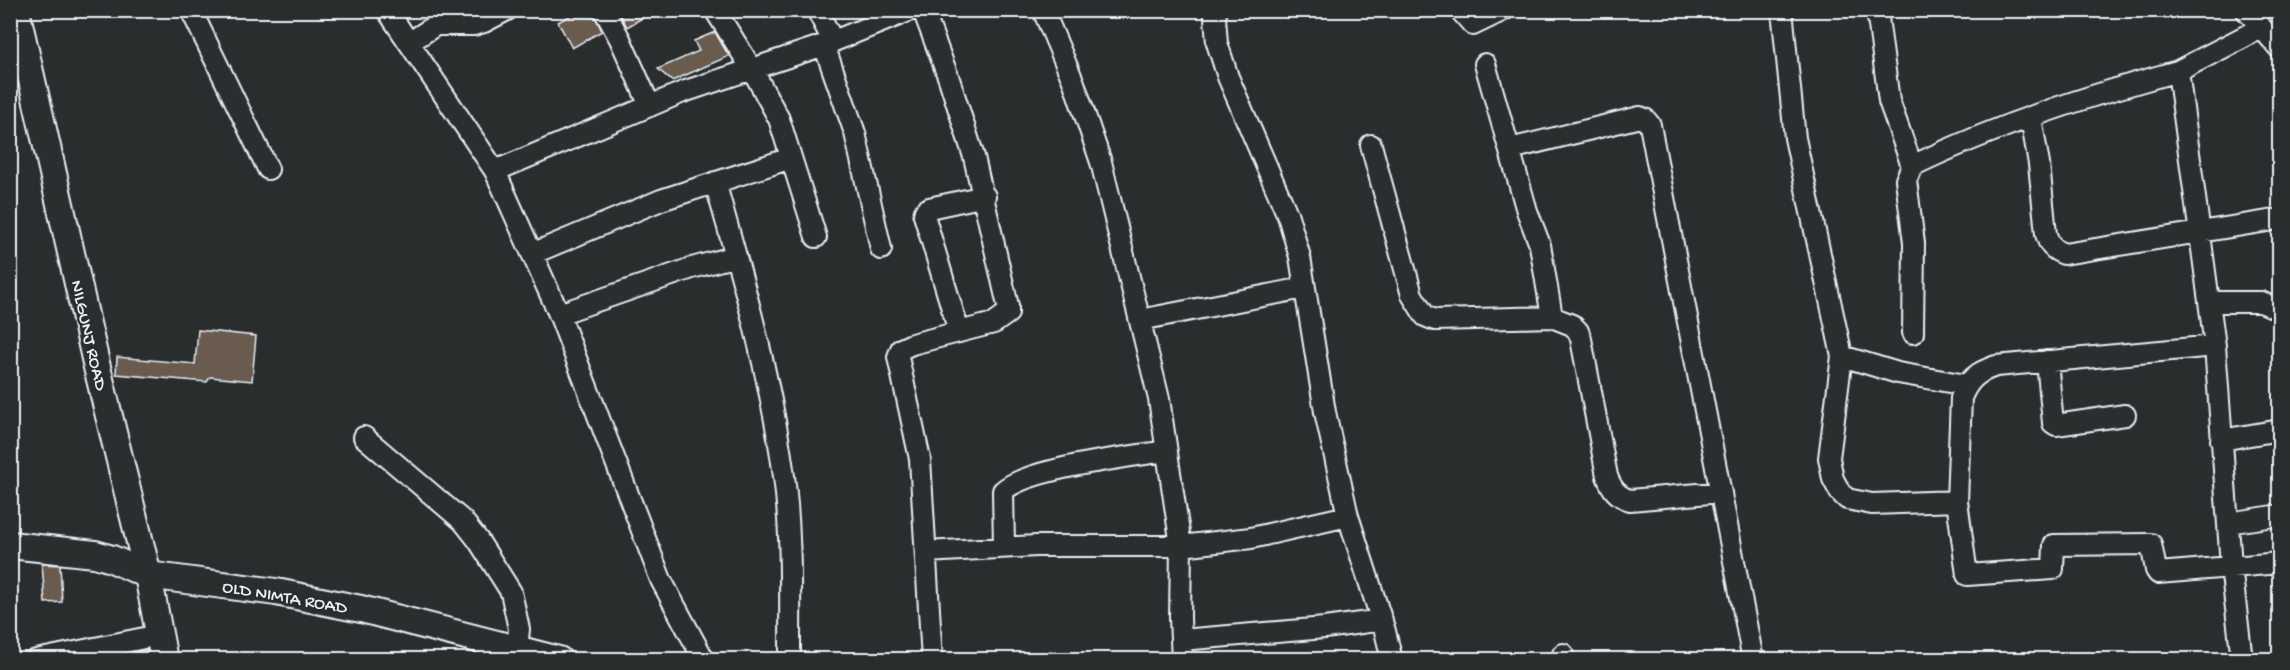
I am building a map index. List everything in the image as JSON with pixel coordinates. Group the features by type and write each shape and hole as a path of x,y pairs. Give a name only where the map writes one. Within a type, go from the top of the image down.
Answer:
{"street":[{"path":"191,10 268,169"},
{"path":"387,10 495,171 534,253 559,314 661,580 704,660"},
{"path":"410,42 436,25 474,25 507,10"},
{"path":"604,10 620,39 650,106"},
{"path":"715,10 752,69 779,119 816,237"},
{"path":"817,10 855,133 881,249"},
{"path":"495,171 683,92 829,43 911,10"},
{"path":"922,10 949,80 974,156 985,196 1008,306 1008,313 994,323 901,349 898,357 920,459 932,660"},
{"path":"1043,10 1074,82 1090,128 1119,233 1159,399 1180,546 1181,654 1382,620"},
{"path":"1217,10 1215,17 1217,43 1228,77 1288,216 1300,257 1325,412 1347,516 1382,620 1392,660"},
{"path":"1460,10 1473,26 1504,10"},
{"path":"1782,10 1795,138 1842,356 1829,458 1833,479 1847,499 1872,504 1957,501"},
{"path":"1877,10 1889,101 1912,166"},
{"path":"2246,10 2280,50"},
{"name":"NILGUNJ ROAD","path":"22,15 96,363 148,575 164,660"},
{"path":"1913,333 1914,243 1906,180 1912,166 1964,141 2112,89 2178,71 2261,28"},
{"path":"1485,64 1527,211 1540,245 1552,317"},
{"path":"2178,71 2215,346 2230,566 2242,660"},
{"path":"1510,149 1640,117 1650,124 1753,660"},
{"path":"2031,118 2039,164 2046,234 2049,244 2064,254 2280,219"},
{"path":"1371,145 1412,295 1425,316 1435,320 1552,317 1572,325 1578,331 1607,476 1619,497 1630,500 1721,492"},
{"path":"534,253 661,200 791,158"},
{"path":"715,182 765,372 783,469 790,547 790,660"},
{"path":"959,332 924,215 929,208 985,196"},
{"path":"559,314 692,268 736,256"},
{"path":"1140,320 1304,288"},
{"path":"2210,302 2261,302 2280,310"},
{"path":"2215,346 1996,366 1979,372 1966,385 1961,398 1957,501 1967,575 2053,569 2054,545 2151,544 2158,573 2280,563"},
{"path":"1842,356 1898,373 1966,385"},
{"path":"2048,361 2053,423 2056,425 2125,415"},
{"path":"2221,440 2280,430"},
{"path":"364,436 464,521 478,540 511,592 519,629 517,654"},
{"path":"1004,547 1003,491 1011,484 1022,478 1093,462 1166,451"},
{"path":"2228,523 2280,515"},
{"path":"926,552 1004,547 1180,546 1251,538 1347,516"},
{"name":"OLD NIMTA ROAD","path":"10,545 95,554 148,575 286,594 361,609 517,654 559,660"},
{"path":"36,660 159,635"}],"building":[{"path":"581,10 592,10 602,31 572,48 558,22"},
{"path":"618,10 656,10 627,27"},
{"path":"715,32 729,56 672,81 658,69 699,51 694,41"},
{"path":"198,330 256,336 252,381 210,377 207,382 116,374 117,357 195,364"},
{"path":"42,564 60,565 62,602 45,603"},
{"path":"147,650 149,660 105,660 105,658"}],"railway":[{"path":"2271,10 2280,20"}]}
